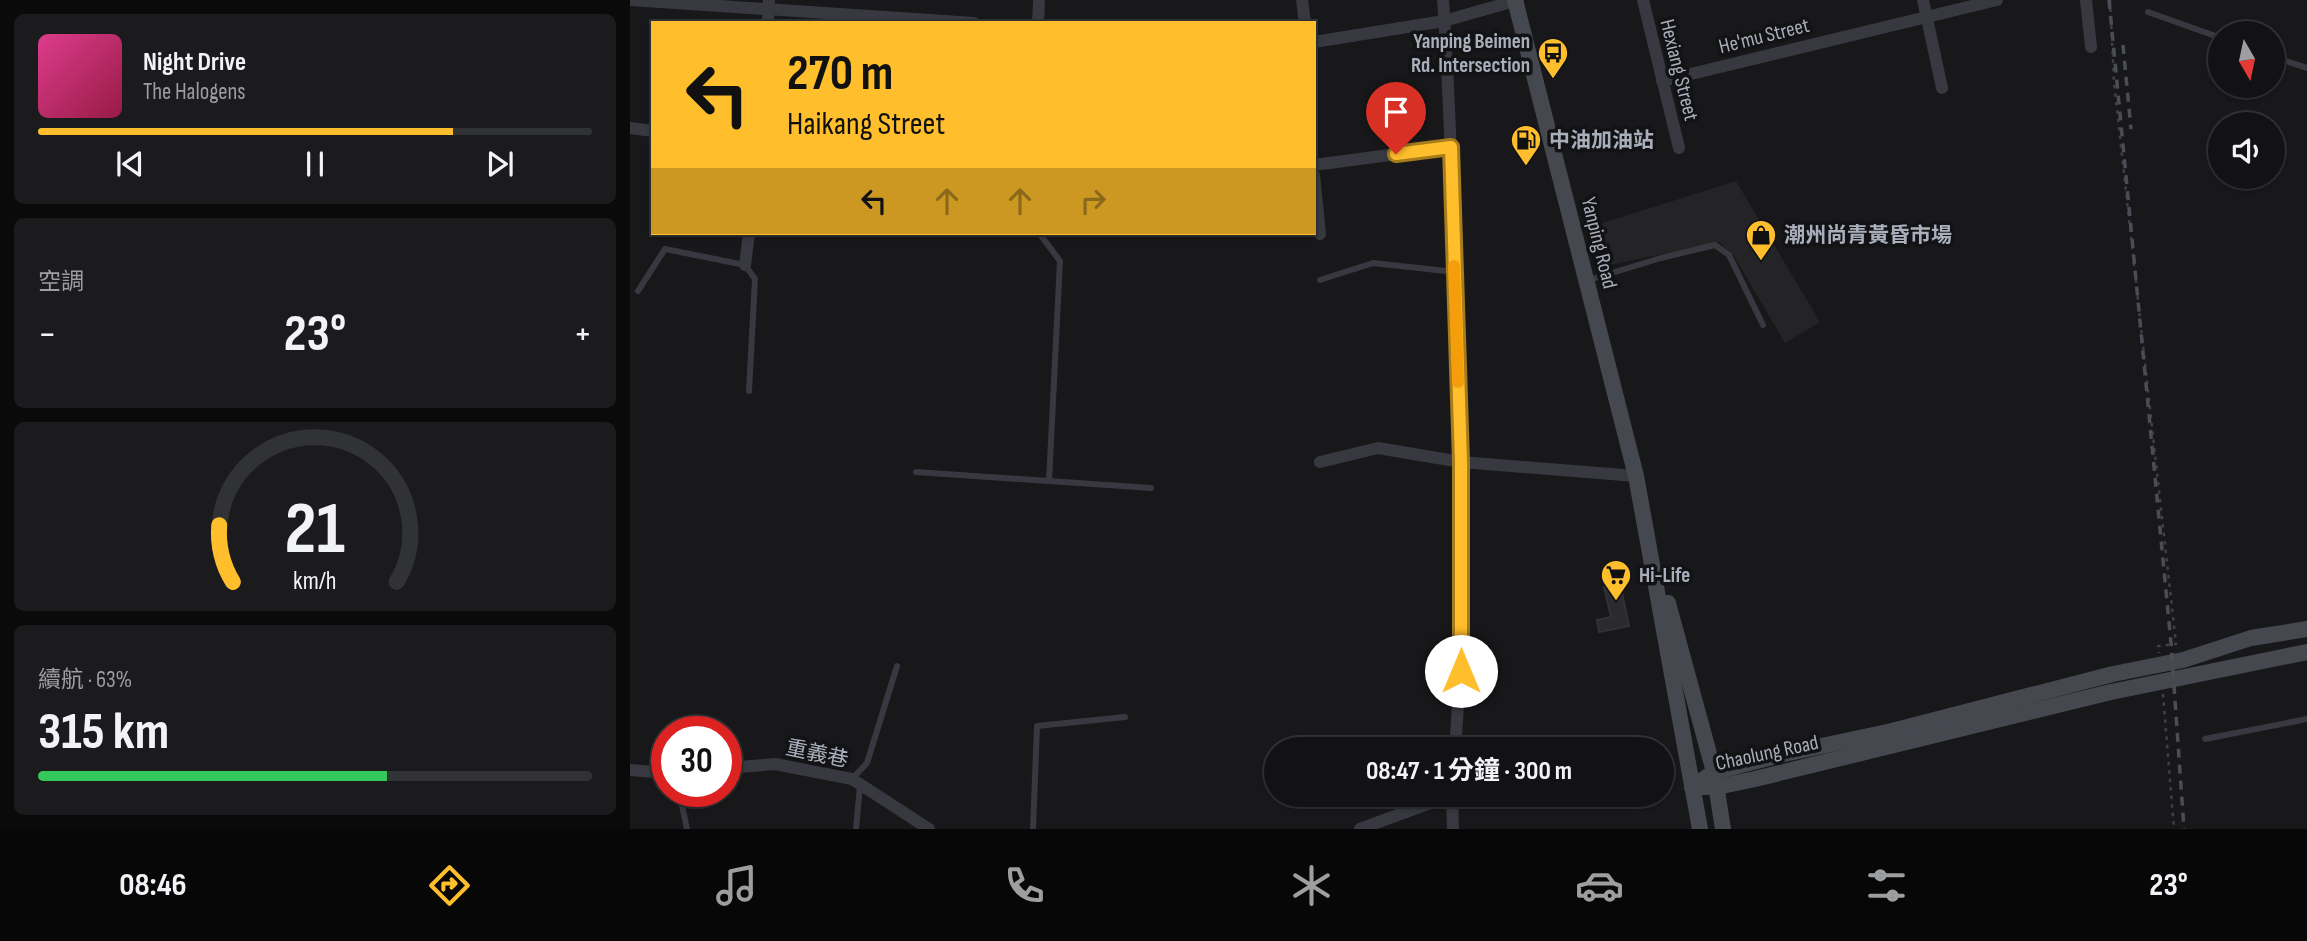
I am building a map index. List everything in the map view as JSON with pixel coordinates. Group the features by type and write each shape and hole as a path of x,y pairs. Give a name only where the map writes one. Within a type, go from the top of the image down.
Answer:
{"street":[{"path":"630,0 940,21"},
{"path":"1038,21 1039,0"},
{"path":"1302,0 1305,21"},
{"path":"1443,0 1451,147 1461,462 1461,671 1456,737"},
{"path":"1316,42 1444,21 1516,0"},
{"name":"Yanping Road","path":"1516,0 1636,476 1700,829"},
{"name":"Hexiang Street","path":"1643,0 1679,148"},
{"path":"1923,0 1941,88"},
{"name":"He'mu Street","path":"1662,81 1997,0"},
{"path":"2086,0 2091,47"},
{"path":"630,128 651,131"},
{"path":"1316,165 1451,147"},
{"path":"1316,195 1320,234"},
{"path":"745,265 749,235"},
{"path":"1320,462 1378,448 1461,462 1636,476"},
{"name":"Yanping Road","path":"1640,496 1716,786 1723,829"},
{"name":"Chaolung Road","path":"2161,673 2183,660 2251,638 2307,629"},
{"name":"Chaolung Road","path":"1692,787 1716,786 2161,673 2307,652"},
{"name":"重義巷","path":"742,767 775,764 856,782 929,829"},
{"path":"630,770 651,772"},
{"path":"1360,829 1420,807"},
{"path":"1452,807 1453,829"}],"lane":[{"path":"2148,12 2208,33"},
{"path":"2286,61 2307,68"},
{"path":"1040,235 1060,261 1049,481"},
{"path":"1587,281 1661,258 1715,245 1729,255 1763,325"},
{"path":"638,291 665,249 745,265 755,279 749,391"},
{"path":"1320,280 1373,263 1455,272"},
{"path":"916,472 1152,488"},
{"path":"856,829 856,782 867,763 897,666"},
{"path":"1033,829 1037,726 1125,717"},
{"path":"2205,739 2307,719"},
{"path":"682,807 687,829"}],"path":[{"path":"2110,0 2114,83 2176,644 2158,646 2174,829"}],"shaded area":[{"name":"潮州尚青黃昏市場","path":"1736,181 1820,322 1785,343 1734,256 1719,242 1605,266 1596,225"}],"building":[{"name":"Hi-Life","path":"1620,583 1629,626 1599,632 1597,620 1611,617 1604,587"}],"railway":[{"path":"2109,0 2171,643 2184,829"},
{"path":"2123,45 2131,129"}],"slow traffic":[{"path":"1454,266 1458,382"}],"place":[{"name":"Yanping Beimen Rd. Intersection","path":"1553,80"},
{"name":"中油加油站","path":"1526,167"},
{"name":"潮州尚青黃昏市場","path":"1761,262"},
{"name":"Hi-Life","path":"1616,602"}],"route":[{"path":"1396,154 1451,147 1461,462 1461,671"}]}
